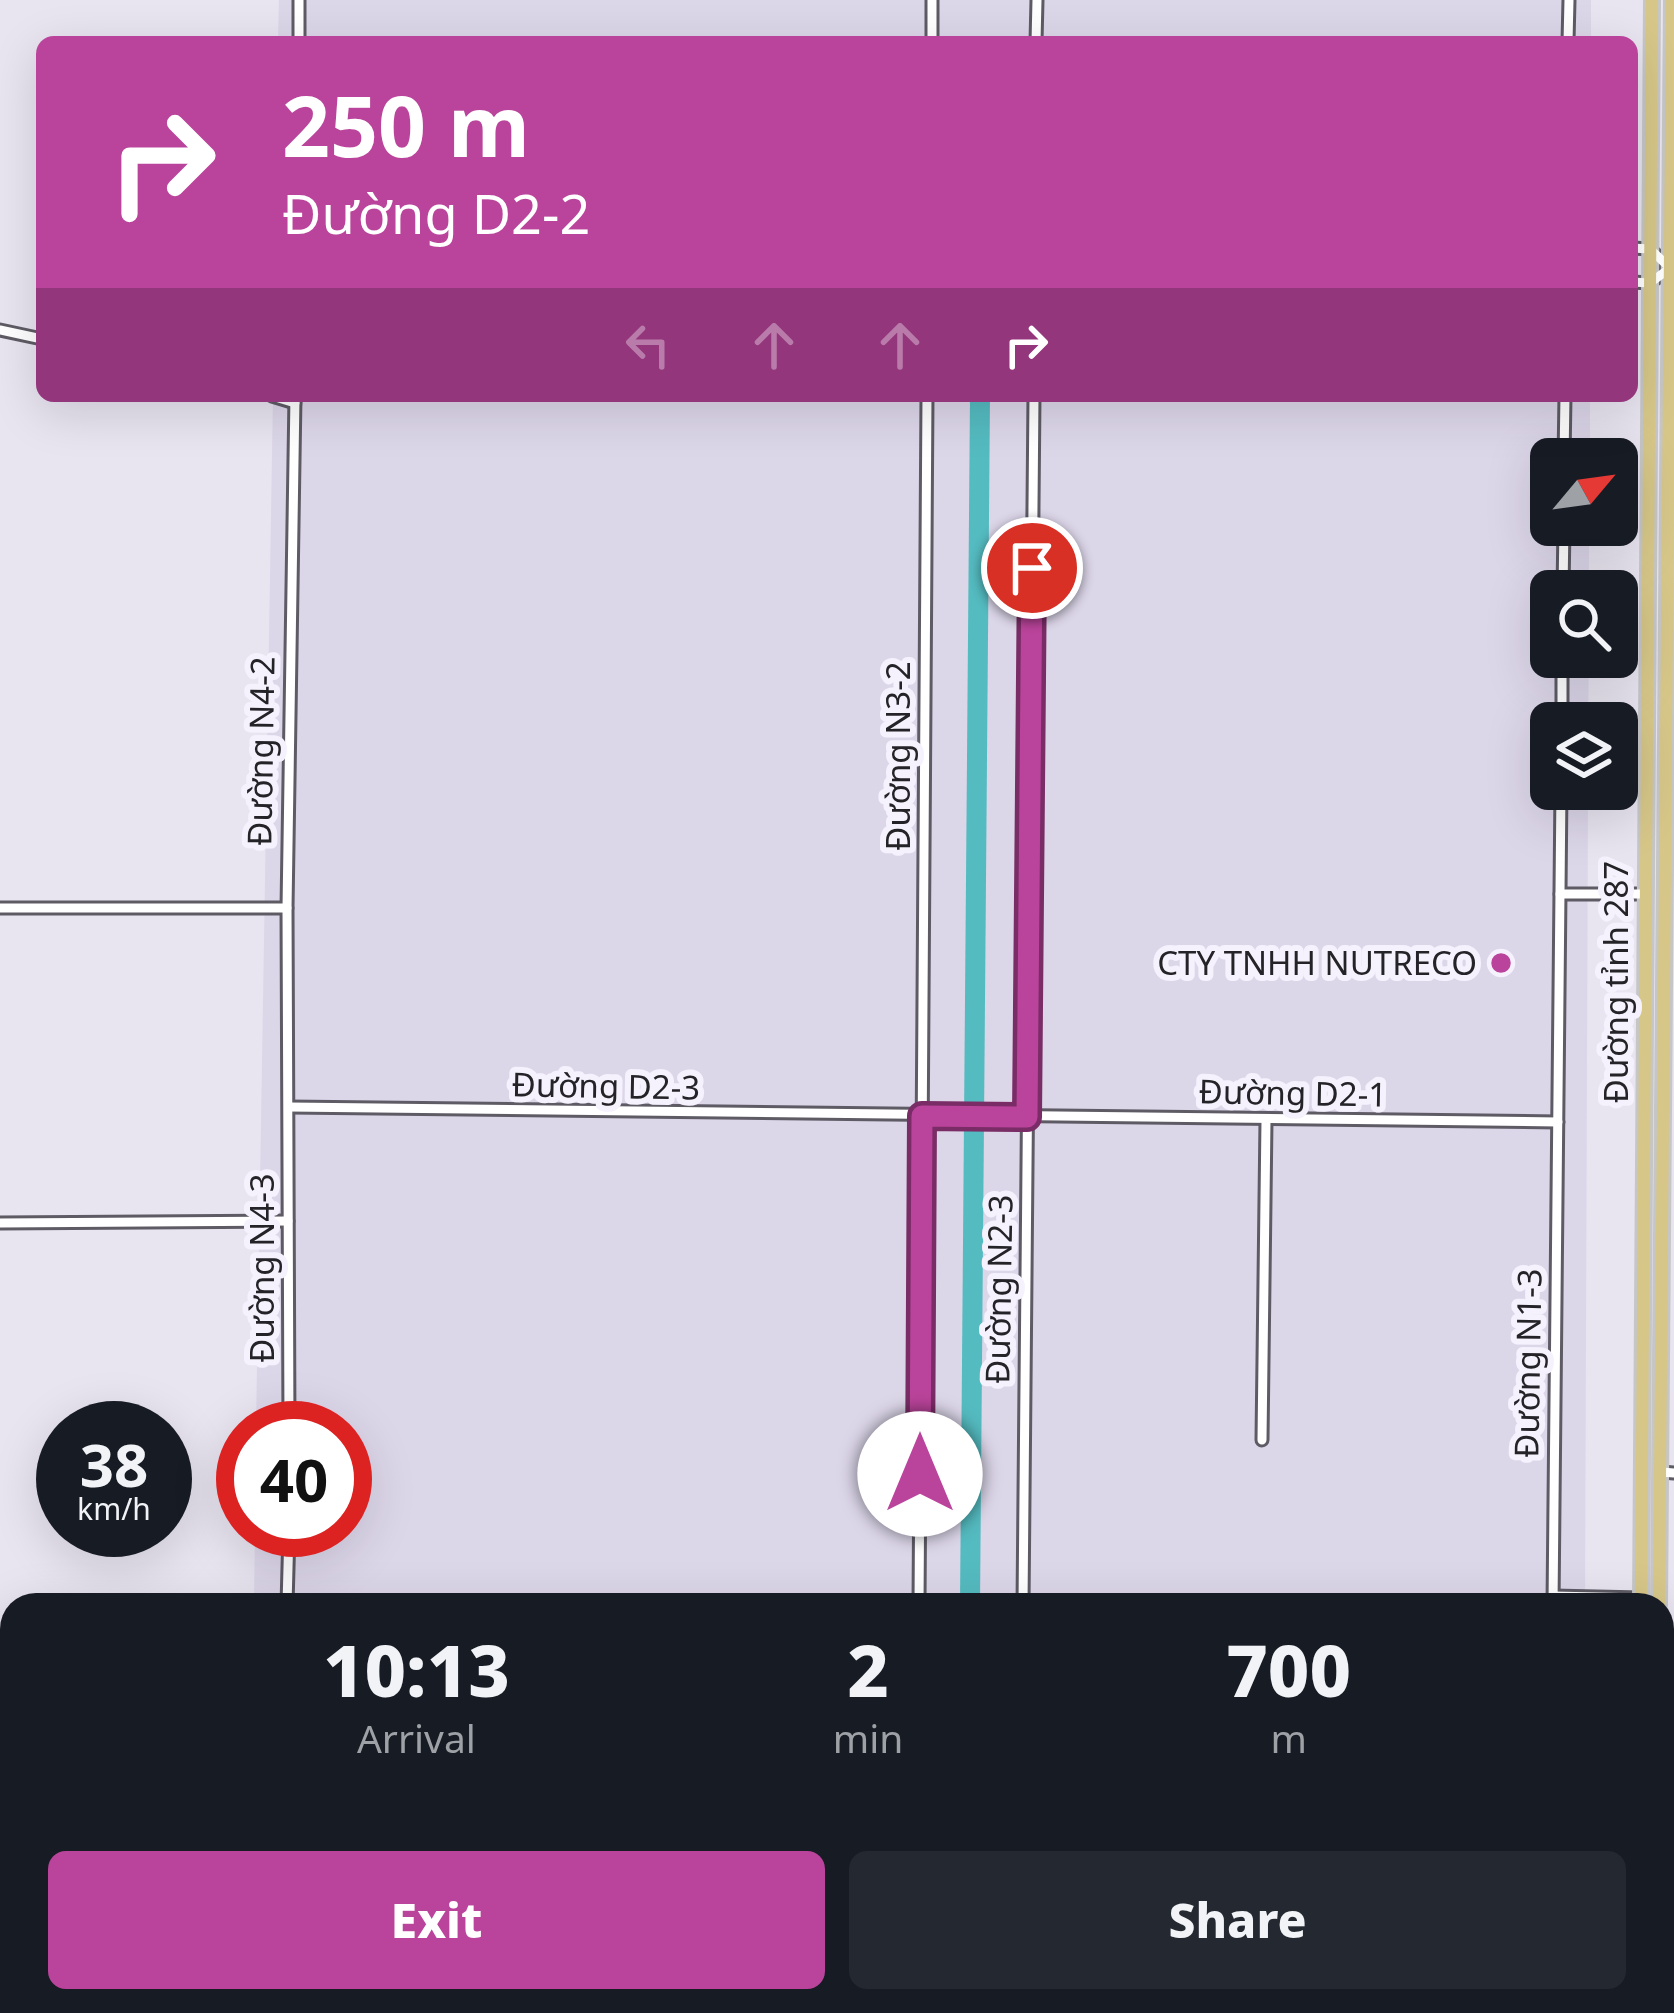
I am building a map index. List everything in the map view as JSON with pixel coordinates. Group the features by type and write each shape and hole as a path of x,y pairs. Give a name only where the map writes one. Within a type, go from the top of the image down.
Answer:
{"main road":[{"name":"Đường tỉnh 287","path":"1641,1593 1652,0"},
{"name":"Đường tỉnh 287","path":"1660,1593 1668,1473 1669,1119 1664,945 1672,0"},
{"path":"1643,945 1664,945"}],"street":[{"path":"299,0 299,36"},
{"path":"932,0 932,36"},
{"path":"1036,0 1036,36"},
{"path":"1568,36 1569,0"},
{"path":"1638,248 1650,248 1672,268 1650,283 1638,282"},
{"path":"0,330 36,338"},
{"name":"Đường N4-2","path":"289,1108 287,908 295,402"},
{"name":"Đường N3-2","path":"919,1593 927,402"},
{"name":"Đường N2-3","path":"1023,1593 1034,402"},
{"path":"1564,438 1565,402"},
{"name":"Đường N1-3","path":"1553,1593 1561,810"},
{"path":"1560,894 1643,894"},
{"path":"0,908 287,908"},
{"name":"Đường D2-3","path":"289,1108 1027,1117"},
{"name":"Đường N4-3","path":"289,1108 289,1401"},
{"name":"Đường D2-1","path":"1027,1117 1558,1122"},
{"path":"1262,1440 1266,1120"},
{"path":"0,1223 288,1221"},
{"path":"287,1593 288,1557"}],"shaded area":[{"path":"279,0 1591,0 1591,36 278,36"},
{"path":"273,402 1590,402 1590,438 1530,438 1530,546 1589,546 1589,570 1530,570 1530,678 1589,678 1588,702 1530,702 1530,810 1588,810 1585,1593 254,1593 255,1557 372,1557 372,1401 256,1401"}],"water":[{"path":"970,402 990,402 980,1593 960,1593"}],"place":[{"name":"CTY TNHH NUTRECO","path":"1501,963"}],"route":[{"path":"920,1474 922,1116 1027,1117 1032,568"}]}
